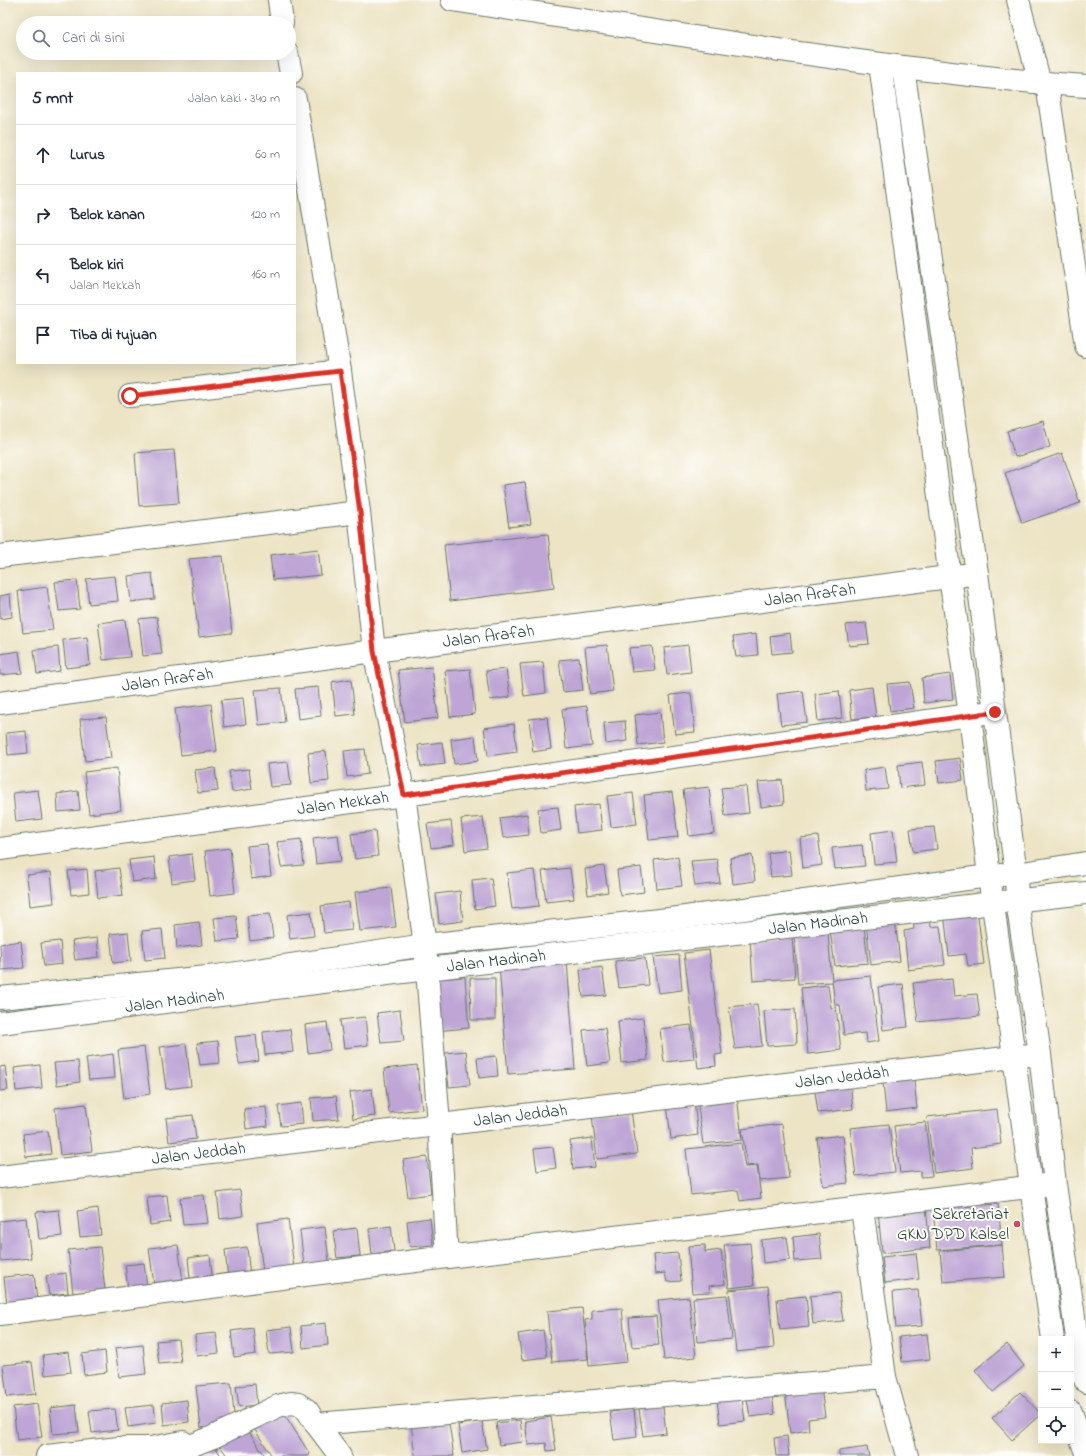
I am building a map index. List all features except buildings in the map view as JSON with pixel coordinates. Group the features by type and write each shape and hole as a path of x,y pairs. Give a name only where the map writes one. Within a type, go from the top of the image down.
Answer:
{"street":[{"path":"279,0 281,16"},
{"path":"452,0 903,68 1044,83 1085,82"},
{"path":"1018,0 1044,83 1086,346"},
{"path":"288,60 291,72"},
{"path":"880,64 970,715 989,876 1053,1336"},
{"path":"903,68 977,573 1016,874 1017,901 1040,1054 1055,1184 1082,1373 1086,1382"},
{"path":"296,105 340,371 360,512 374,651 404,795 425,946 439,1124 447,1257"},
{"path":"130,396 340,371"},
{"path":"0,556 360,512"},
{"name":"Jalan Arafah","path":"0,703 374,651 977,573"},
{"name":"Jalan Mekkah","path":"0,849 404,795 995,712"},
{"name":"Jalan Madinah","path":"0,998 217,976 425,946 678,918 989,876 1016,874 1086,863"},
{"name":"Jalan Madinah","path":"0,1023 427,969 993,903 1086,894"},
{"name":"Jalan Jeddah","path":"0,1177 1040,1054"},
{"path":"0,1314 447,1257 1055,1184"},
{"path":"862,1208 885,1377 907,1456"},
{"path":"316,1424 885,1377"},
{"path":"165,1456 213,1437 278,1406 290,1403 298,1404 308,1410 316,1424 340,1456"},
{"path":"1074,1420 1086,1453"},
{"path":"47,1456 119,1448 150,1448 213,1437"}],"place":[{"name":"Sekretariat GKN DPD Kalsel","path":"1017,1224"}],"route":[{"path":"130,396 340,371 360,512 374,651 404,795 965,715 995,712"}]}
